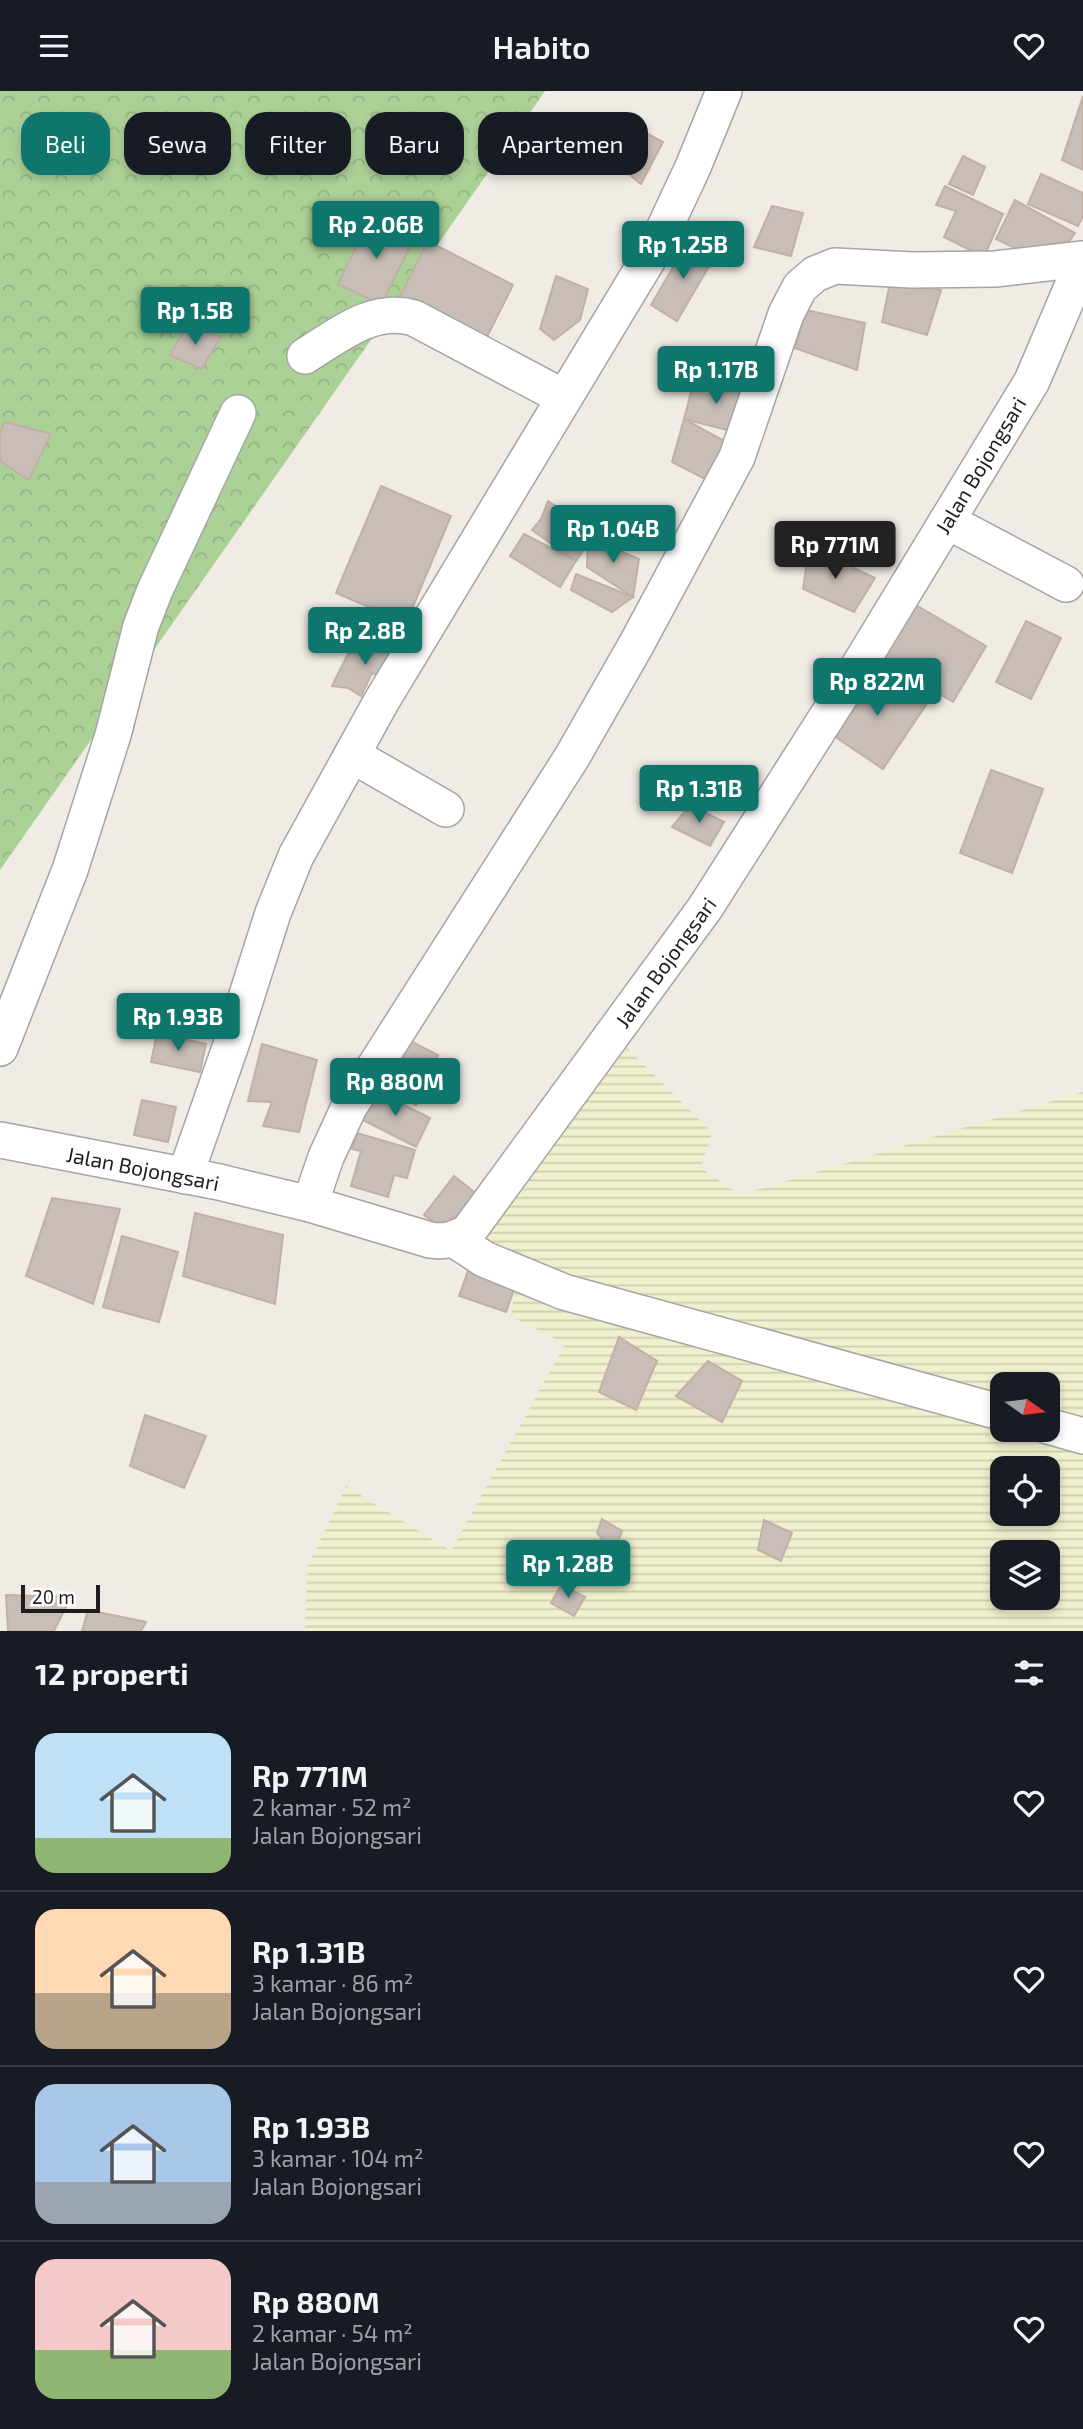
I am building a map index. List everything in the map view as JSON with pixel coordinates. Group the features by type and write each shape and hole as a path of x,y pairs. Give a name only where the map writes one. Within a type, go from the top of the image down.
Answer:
{"street":[{"path":"185,1176 273,913 296,856 381,702 656,246 693,167 724,91"},
{"path":"310,1204 326,1157 349,1107 572,757 636,645 737,457 786,313 800,287 816,274 835,266 912,270 995,269 1083,260"},
{"name":"Jalan Bojongsari","path":"0,1140 185,1176 310,1204 430,1240 456,1240 468,1233 705,908 844,690 1032,381 1083,260"},
{"path":"305,356 357,324 378,316 399,313 414,318 563,397"},
{"path":"0,1048 70,870 113,735 132,658 155,590 238,414"},
{"path":"947,520 1066,584"},
{"path":"352,755 446,809"},
{"path":"456,1240 484,1259 564,1292 990,1409"},
{"path":"1060,1429 1083,1436"}],"green space":[{"path":"0,91 545,91 530,112 478,112 478,175 486,175 0,870"},
{"path":"627,1048 712,1132 701,1168 740,1195 1083,1092 1083,1631 305,1631 308,1566 346,1486 451,1551 565,1344 511,1316 520,1254 476,1239"}],"building":[{"path":"1083,96 1083,170 1062,160"},
{"path":"648,134 663,142 648,171"},
{"path":"963,156 985,167 973,195 949,184"},
{"path":"1041,174 1083,193 1083,216 1078,226 1028,204"},
{"path":"630,175 646,175 641,184"},
{"path":"945,186 1003,214 984,257 944,237 956,211 936,205"},
{"path":"1015,200 1075,233 1058,258 1040,260 996,239"},
{"path":"772,206 803,213 791,256 754,247"},
{"path":"371,217 414,238 381,305 338,284"},
{"path":"689,240 715,256 677,321 651,305"},
{"path":"428,241 513,285 485,341 399,298"},
{"path":"556,276 588,289 580,320 554,340 540,329"},
{"path":"890,283 941,290 927,335 882,322"},
{"path":"806,310 865,323 857,370 795,348"},
{"path":"187,326 221,337 201,369 170,355"},
{"path":"695,377 750,396 735,432 684,419"},
{"path":"684,419 730,444 705,479 672,462"},
{"path":"4,422 51,434 29,480 0,461 0,434"},
{"path":"381,486 451,516 406,623 336,593"},
{"path":"548,501 591,529 586,546 576,561 532,530 541,519"},
{"path":"524,534 576,561 560,587 510,556"},
{"path":"588,537 639,559 633,597 587,567"},
{"path":"809,547 875,578 854,612 803,589"},
{"path":"576,574 633,597 612,612 571,590"},
{"path":"909,601 986,646 953,702 876,657"},
{"path":"1026,621 1061,638 1031,699 996,682"},
{"path":"401,643 384,678 372,673 361,696 348,688 332,686 348,654"},
{"path":"871,667 926,705 883,769 828,732"},
{"path":"991,770 1043,789 1012,873 960,853"},
{"path":"690,805 724,822 710,846 672,827"},
{"path":"157,1033 206,1044 200,1072 151,1062"},
{"path":"404,1038 438,1055 427,1078 393,1061"},
{"path":"262,1044 317,1060 299,1132 263,1126 272,1102 248,1101"},
{"path":"391,1063 428,1082 416,1105 379,1086"},
{"path":"374,1090 430,1118 416,1147 359,1118"},
{"path":"142,1100 176,1107 168,1142 134,1135"},
{"path":"357,1133 415,1150 407,1178 394,1175 388,1197 351,1186 361,1151 352,1149"},
{"path":"454,1176 478,1195 457,1221 452,1217 443,1229 424,1215"},
{"path":"52,1198 120,1209 93,1304 26,1276"},
{"path":"195,1213 283,1235 275,1304 183,1276"},
{"path":"122,1236 178,1252 159,1322 103,1307"},
{"path":"470,1265 517,1281 506,1312 459,1296"},
{"path":"619,1337 657,1361 636,1410 599,1392"},
{"path":"708,1361 742,1381 722,1422 676,1396"},
{"path":"145,1415 206,1436 184,1488 130,1466"},
{"path":"602,1519 622,1531 614,1553 597,1533"},
{"path":"764,1520 792,1533 781,1561 758,1550"},
{"path":"561,1585 585,1597 574,1616 551,1603"},
{"path":"6,1595 71,1597 54,1631 8,1631"},
{"path":"88,1610 146,1622 141,1631 82,1631"}]}
